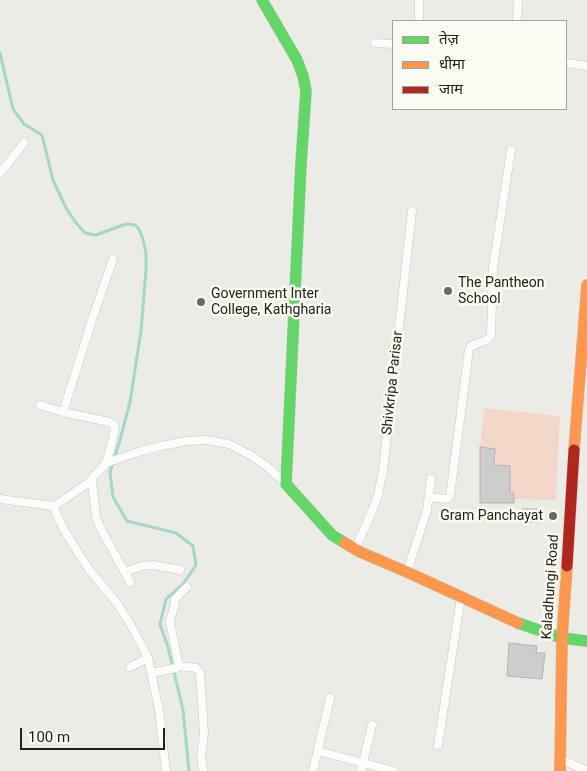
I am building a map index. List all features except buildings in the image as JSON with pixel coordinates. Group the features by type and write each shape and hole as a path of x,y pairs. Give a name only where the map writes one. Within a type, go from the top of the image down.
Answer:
{"street":[{"path":"262,0 297,60 306,92 286,484"},
{"path":"419,0 419,20"},
{"path":"517,20 518,0"},
{"path":"376,43 392,44"},
{"path":"567,63 587,66"},
{"path":"0,173 24,143"},
{"path":"429,497 446,499 450,496 469,350 471,346 487,340 491,335 493,268 511,150"},
{"name":"Shivkripa Parisar","path":"355,549 374,508 383,471 412,211"},
{"path":"63,412 113,258"},
{"name":"Kaladhungi Road","path":"560,765 562,638 587,285"},
{"path":"0,500 53,506 92,480 106,463 115,429 113,424 40,406"},
{"path":"106,463 141,451 186,441 206,440 229,444 252,456 269,468 332,535 355,549 512,621 562,638 587,641"},
{"path":"407,572 426,510 431,479"},
{"path":"92,480 96,517 130,582"},
{"path":"53,506 64,530 88,568 119,606 148,658 159,710 166,771"},
{"path":"124,572 142,566 153,565 180,570"},
{"path":"178,667 170,622 175,599 187,587"},
{"path":"438,745 461,597"},
{"path":"130,667 148,658"},
{"path":"152,673 178,667 196,668 200,672 204,734 201,756 203,771"},
{"path":"313,771 330,698"},
{"path":"361,771 372,725"},
{"path":"318,751 394,771"},
{"path":"560,765 587,771"}],"shaded area":[{"path":"484,408 560,416 556,500 514,499 514,493 510,493 510,467 495,465 495,449 480,447"}],"waterway":[{"path":"0,53 13,109 24,124 42,135 53,180 66,208 76,223 85,233 96,235 126,224 135,225 143,239 146,254 146,270 141,331 130,402 110,472 113,497 127,521 176,533 193,546 196,565 183,584 166,599 160,624 168,647 183,710 189,771"}],"traffic: fast":[{"path":"262,0 297,60 306,91 286,484 332,535 345,543"},
{"path":"518,623 562,638 587,641"}],"traffic: slow":[{"path":"574,450 587,285"},
{"path":"345,543 360,552 518,623"},
{"path":"560,771 562,638 567,566"}],"traffic: jam":[{"path":"567,566 574,450"}],"place":[{"name":"The Pantheon School","path":"448,291"},
{"name":"Government Inter College, Kathgharia","path":"201,302"},
{"name":"Gram Panchayat","path":"553,516"}]}
